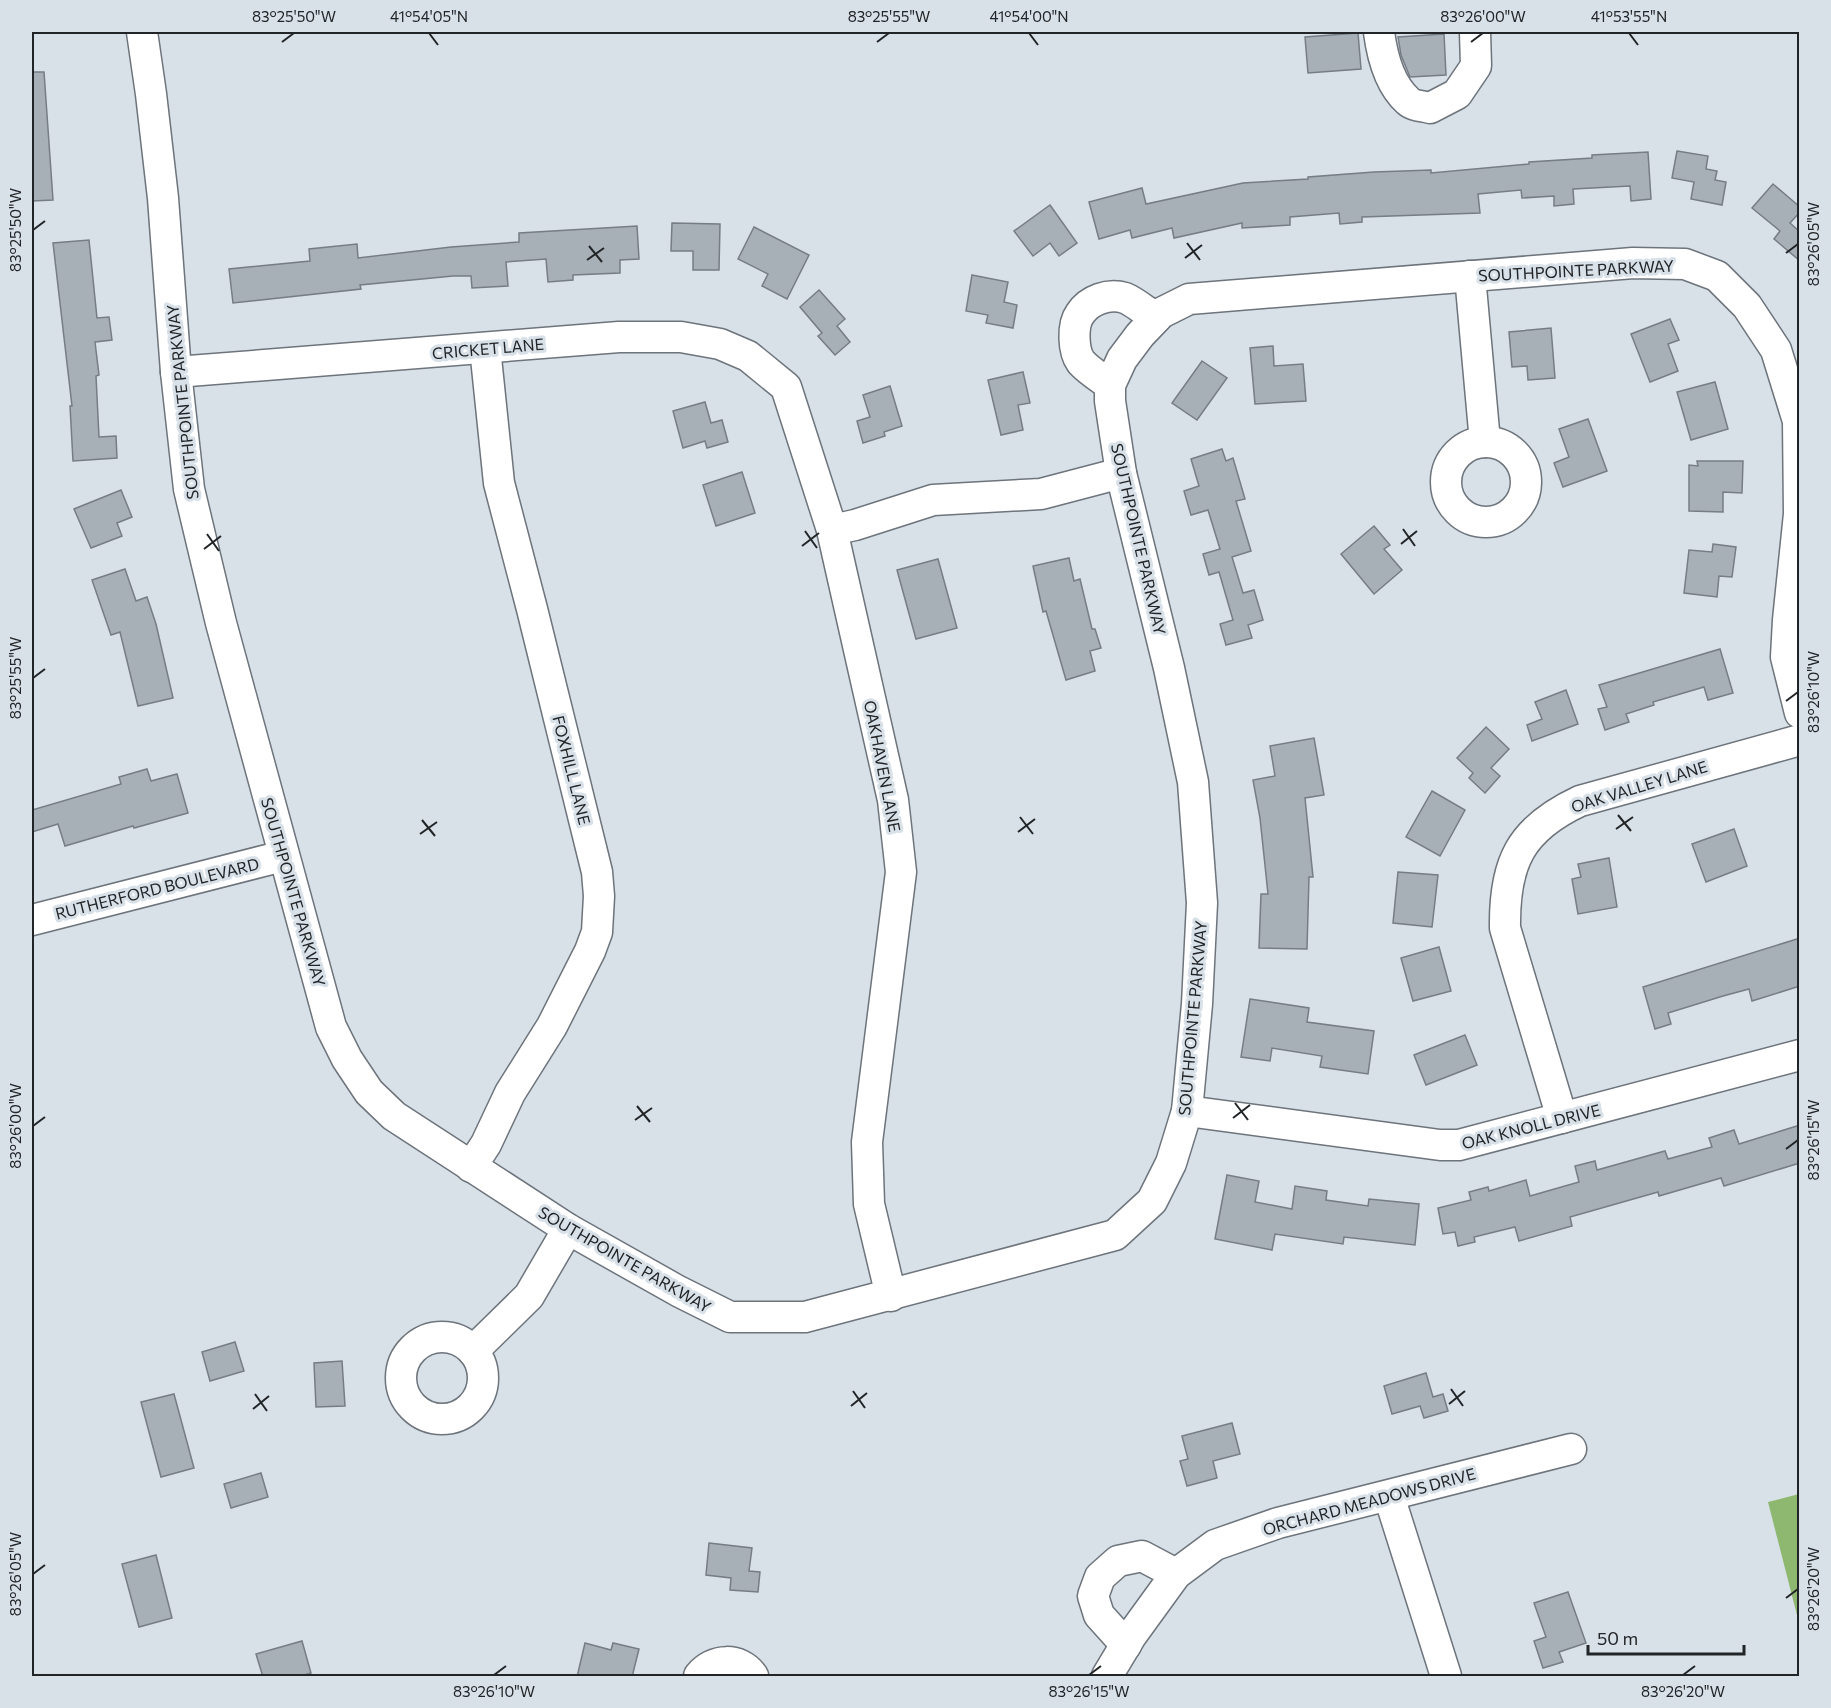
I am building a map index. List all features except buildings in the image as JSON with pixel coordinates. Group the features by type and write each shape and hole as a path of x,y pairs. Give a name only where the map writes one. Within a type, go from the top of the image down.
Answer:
{"street":[{"name":"SOUTHPOINTE PARKWAY","path":"142,32 163,198 176,372 189,489 221,623 331,1027 347,1059 369,1092 394,1116 568,1229 678,1291 730,1317 804,1317 891,1296 1115,1235 1152,1201 1171,1163 1187,1112 1197,1004 1202,903 1193,782 1169,668 1121,473 1110,400 1110,385 1122,359 1140,334 1161,313 1189,299 1633,263 1685,264 1717,276 1748,306 1776,351 1790,359 1798,421 1799,514 1786,657 1800,713"},
{"path":"1378,32 1392,81 1409,103 1430,108 1457,94 1476,66 1474,32"},
{"path":"1470,276 1485,442"},
{"path":"1110,385 1082,363 1077,354 1073,341 1079,314 1099,297 1112,297 1124,298 1156,318"},
{"name":"CRICKET LANE","path":"176,372 619,337 681,337 720,344 748,356 786,387"},
{"name":"FOXHILL LANE","path":"471,1167 486,1144 510,1093 552,1026 576,980 597,932 599,896 597,872 532,609 498,483 485,348"},
{"name":"OAKHAVEN LANE","path":"786,387 832,530 893,800 901,872 867,1142 869,1204 891,1296"},
{"path":"832,530 933,500 1041,494 1121,473"},
{"name":"OAK VALLEY LANE","path":"1562,1118 1505,928 1505,899 1509,871 1521,848 1537,826 1555,812 1580,801 1800,741"},
{"name":"RUTHERFORD BOULEVARD","path":"32,920 283,856"},
{"name":"OAK KNOLL DRIVE","path":"1187,1112 1440,1146 1459,1145 1800,1055"},
{"path":"473,1351 529,1296 568,1229"},
{"name":"ORCHARD MEADOWS DRIVE","path":"1107,1677 1126,1645 1176,1574 1215,1545 1278,1523 1571,1449"},
{"path":"1389,1496 1446,1677"},
{"path":"1126,1645 1099,1615 1093,1596 1100,1576 1118,1561 1142,1556 1176,1574"},
{"path":"699,1677 712,1665 733,1662 743,1666 753,1677"}],"green space":[{"path":"1800,1494 1799,1623 1768,1502"}]}
